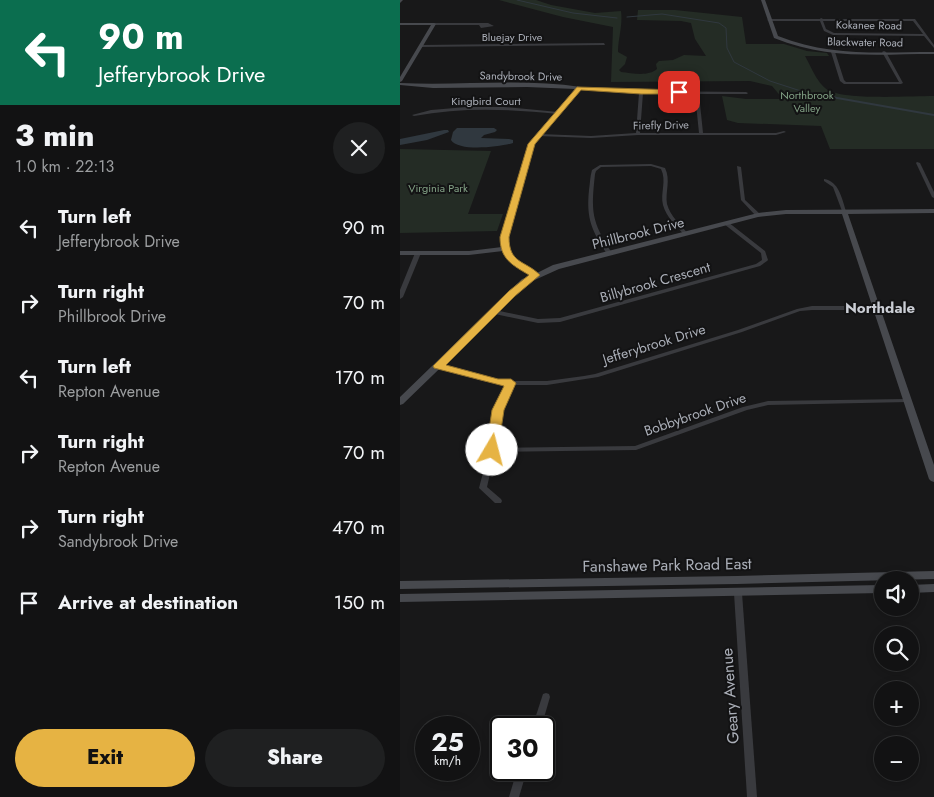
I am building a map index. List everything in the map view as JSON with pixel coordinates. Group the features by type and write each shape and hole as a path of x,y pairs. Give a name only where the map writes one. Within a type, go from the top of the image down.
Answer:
{"street":[{"name":"Blackwater Road","path":"763,0 776,37 802,47 833,52 934,52"},
{"name":"Kokanee Road","path":"821,19 825,30 833,34 925,35"},
{"path":"769,20 914,20 934,47"},
{"path":"400,24 480,25"},
{"path":"400,82 434,24"},
{"name":"Bluejay Drive","path":"421,46 604,44"},
{"path":"833,52 842,81 901,83 884,52"},
{"name":"Sandybrook Drive","path":"400,82 432,86 528,85 641,92 746,93"},
{"path":"535,275 515,263 504,249 505,237 532,144 579,88"},
{"path":"638,134 641,92"},
{"path":"697,92 701,134"},
{"name":"Kingbird Court","path":"414,115 436,110 511,109 558,113"},
{"name":"Firefly Drive","path":"539,135 591,137 638,134 776,134 784,132"},
{"path":"918,163 934,197"},
{"path":"609,253 592,225 590,211 593,174 594,170 600,166 651,165 663,168 666,172 664,203 667,211 686,234"},
{"path":"739,167 743,200 758,215"},
{"path":"826,180 835,186 906,401 934,479"},
{"name":"Phillbrook Drive","path":"400,402 525,281 556,267 758,215 786,212 934,211"},
{"name":"Billybrook Crescent","path":"495,312 538,321 560,320 758,265 765,260 763,252 726,223"},
{"path":"400,253 469,253 504,249"},
{"path":"400,297 418,253"},
{"name":"Jefferybrook Drive","path":"438,366 498,382 511,383 546,382 596,376 799,310 812,308 876,308"},
{"path":"498,501 483,488 492,450 498,410 511,383"},
{"name":"Bobbybrook Drive","path":"492,450 636,448 745,408 768,403 906,401"},
{"name":"Fanshawe Park Road East","path":"400,585 934,575"},
{"path":"919,589 934,588"},
{"name":"Fanshawe Park Road East","path":"400,598 874,589"},
{"name":"Geary Avenue","path":"738,593 752,797"},
{"path":"540,716 546,698"},
{"path":"514,797 519,781"}],"green space":[{"name":"Northbrook Valley","path":"499,0 536,0 551,5 595,13 621,11 618,52 627,57 625,64 619,70 635,74 645,74 657,69 656,64 659,61 673,60 684,55 706,56 695,39 691,23 637,20 638,10 675,10 742,17 746,44 784,44 807,51 827,53 829,56 805,56 818,80 830,91 865,97 934,96 934,149 830,149 821,126 738,123 727,120 722,96 746,99 783,99 772,86 750,81 611,82 613,27 563,17"},
{"name":"Virginia Park","path":"400,149 491,151 468,214 503,214 497,231 400,233"}],"shaded area":[{"path":"457,128 494,128 497,130 495,132 484,135 481,138 509,139 513,140 513,143 490,147 462,146 455,144 451,140 453,132"},
{"path":"444,130 449,132 427,140 400,145 400,139"}],"waterway":[{"path":"517,0 573,13 617,18"},
{"path":"627,17 662,14 719,23 726,28 727,48 734,62 770,81 805,92"},
{"path":"805,92 934,115"}],"district":[{"name":"Northdale","path":"880,308"}],"route":[{"path":"492,450 498,410 511,383 498,382 438,366 525,281 535,275 515,263 504,249 505,237 532,144 579,88 641,92 679,92"}]}
